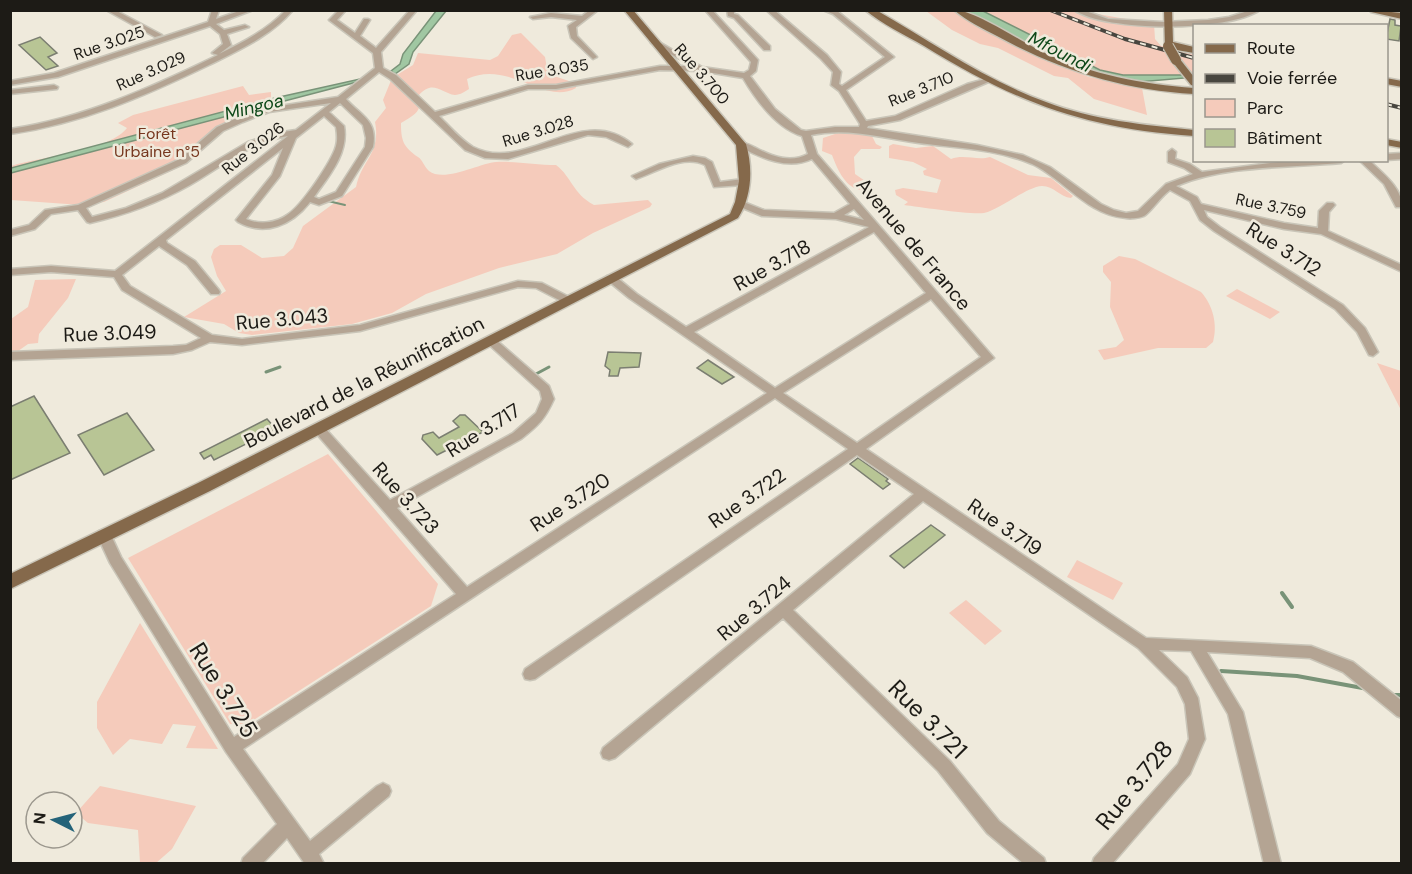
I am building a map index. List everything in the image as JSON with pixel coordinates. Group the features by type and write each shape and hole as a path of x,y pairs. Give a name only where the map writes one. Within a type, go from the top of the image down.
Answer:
{"main road":[{"name":"Rue 3.700","path":"628,10 741,144 745,162 737,210"},
{"path":"869,10 989,80 1064,111 1135,126 1193,130"},
{"path":"878,10 996,78 1046,101 1102,117 1193,130"},
{"path":"958,10 1011,41 1090,75 1125,83 1193,91"},
{"path":"1168,10 1168,45 1176,60 1193,82"},
{"path":"1374,10 1401,15"},
{"path":"1168,45 1193,50"},
{"path":"1183,69 1193,75"},
{"name":"Boulevard de la Réunification","path":"10,582 491,341 737,210"}],"street":[{"path":"109,10 136,21 158,35"},
{"path":"170,79 167,76 171,72 226,47 223,33 211,23 216,10"},
{"name":"Rue 3.025","path":"10,83 55,75 250,10"},
{"name":"Rue 3.029","path":"10,132 94,112 170,79 255,40 280,23 290,10"},
{"path":"343,10 333,20 377,52"},
{"path":"379,69 377,52 414,10"},
{"path":"593,57 572,31 574,24 595,10"},
{"path":"708,10 755,62 752,71 746,76 794,132 806,134 828,128 863,126 998,152 1028,160 1062,178 1102,209 1120,216 1141,214 1169,186 1200,175 1322,162"},
{"path":"731,10 730,15 736,16 767,48"},
{"path":"769,10 824,57 837,72 835,86 842,88 863,126"},
{"path":"826,10 835,12 890,57 842,88"},
{"path":"1077,10 1107,21 1169,23 1229,21 1257,10"},
{"path":"533,17 552,15 583,18"},
{"path":"356,38 366,20"},
{"path":"223,33 244,27"},
{"path":"654,41 701,69"},
{"name":"Rue 3.035","path":"433,115 528,87 556,87 660,68 701,69 746,76"},
{"name":"Rue 3.028","path":"379,69 391,75 468,148 480,156 496,159 521,155 538,146 583,133 618,137 628,144"},
{"name":"Rue 3.026","path":"117,274 379,69"},
{"path":"10,91 55,75"},
{"name":"Rue 3.710","path":"863,126 897,118 989,80"},
{"path":"10,91 54,87"},
{"path":"10,232 32,227 48,212 80,207 183,161 220,129 240,120 267,110 341,99 368,123 371,138 369,147 339,194 319,202 308,198"},
{"path":"80,207 90,220 132,209 187,183 252,142 270,135 295,134 276,176 241,220 251,225 286,221 308,198 341,144 340,126 324,112"},
{"path":"788,161 803,160 813,155 806,134"},
{"path":"741,144 764,156 827,170"},
{"path":"1172,152 1171,160 1187,166 1200,175"},
{"name":"Avenue de France","path":"813,155 988,358"},
{"path":"745,162 764,156"},
{"path":"636,176 662,165 699,160 709,164 717,184 743,182"},
{"path":"1365,162 1388,183 1399,205"},
{"name":"Rue 3.712","path":"1169,186 1194,199 1208,223 1339,307 1361,330 1373,352"},
{"path":"836,216 856,204"},
{"path":"1323,232 1324,211 1330,205"},
{"name":"Rue 3.759","path":"1198,206 1284,226 1323,232 1401,269"},
{"path":"737,210 836,216 873,226"},
{"name":"Rue 3.718","path":"686,332 873,226"},
{"path":"161,238 162,244 190,263 215,292"},
{"path":"10,272 51,269 117,274"},
{"name":"Rue 3.043","path":"117,274 126,288 209,338 242,342 360,328 518,284 538,285 569,301"},
{"name":"Rue 3.719","path":"611,279 1143,644"},
{"name":"Rue 3.720","path":"232,747 465,594 932,294"},
{"name":"Rue 3.049","path":"11,358 173,350 188,348 209,338"},
{"name":"Rue 3.717","path":"388,507 517,436 541,415 548,399 546,388 491,341"},
{"name":"Rue 3.722","path":"530,674 988,358"},
{"name":"Rue 3.723","path":"319,429 465,594"},
{"name":"Rue 3.724","path":"609,753 923,494"},
{"name":"Rue 3.725","path":"104,535 115,559 232,747 312,858"},
{"name":"Rue 3.721","path":"783,609 944,766 993,826 1038,864"},
{"path":"1143,644 1311,652 1348,667 1401,711"},
{"name":"Rue 3.728","path":"1100,864 1184,769 1197,739 1193,703 1182,682 1143,644"},
{"path":"1195,645 1235,712 1273,864"},
{"path":"312,858 383,791"},
{"path":"249,864 288,825"}],"green space":[{"path":"926,11 954,11 1060,65 1089,77 1142,88 1147,115 1094,99 1068,78 1054,76 998,48 980,44 952,30"},
{"path":"983,11 1081,11 1154,24 1155,39 1161,46 1193,49 1193,77 1123,75 1100,70"},
{"path":"521,33 545,57 548,74 575,83 576,88 564,92 551,91 497,74 482,74 467,79 469,89 459,94 429,88 419,95 419,106 416,112 401,123 402,139 406,146 420,158 429,171 436,174 453,174 496,162 556,165 581,195 594,205 648,200 652,204 650,207 593,233 557,254 499,268 426,294 392,313 352,324 252,335 239,333 224,324 184,317 226,291 217,276 211,257 214,249 220,245 241,245 262,258 284,256 293,248 303,226 356,187 373,149 376,133 375,122 386,108 383,100 392,78 413,65 418,53 490,60 498,56 512,35"},
{"name":"Forêt Urbaine n°5","path":"243,86 249,95 271,92 271,106 222,132 184,165 104,202 81,205 11,200 11,166 90,148 118,136 127,128 118,123 133,115"},
{"path":"841,132 856,132 872,136 876,144 882,147 880,149 861,149 854,157 855,174 868,183 870,189 862,190 850,185 837,168 832,155 822,151 823,138"},
{"path":"893,144 916,148 933,146 951,159 990,157 1028,175 1051,178 1073,196 1071,198 1050,188 1036,187 984,213 904,205 908,202 896,195 895,190 903,188 937,193 941,180 924,175 923,171 927,169 913,162 889,158 889,146"},
{"path":"1119,256 1135,259 1201,292 1209,303 1213,316 1215,329 1213,342 1206,348 1158,348 1104,360 1098,350 1116,347 1124,340 1110,307 1111,282 1103,272 1103,266"},
{"path":"76,279 68,298 39,334 38,343 28,344 11,356 11,319 28,307 35,280"},
{"path":"1237,289 1280,312 1270,319 1226,296"},
{"path":"1377,363 1401,371 1401,410"},
{"path":"328,454 438,584 431,606 246,725 230,724 128,558"},
{"path":"1077,560 1123,583 1113,600 1067,577"},
{"path":"966,600 1002,631 985,645 949,613"},
{"path":"140,623 218,749 186,748 196,726 173,724 162,744 130,739 113,755 97,728 97,702"},
{"path":"100,786 196,806 172,849 156,863 140,863 138,830 88,823 84,820 84,804"}],"water":[{"path":"436,11 446,11 413,52 409,64 395,74 391,71 400,64 403,54"},
{"name":"Mfoundi","path":"964,11 983,11 1100,70 1123,75 1182,75 1185,78 1138,82 1107,78 1035,50"},
{"name":"Mingoa","path":"360,79 357,82 11,173 11,168 275,98"}],"building":[{"path":"1390,19 1395,20 1395,25 1401,26 1399,41 1388,39"},
{"path":"40,37 57,53 48,57 58,66 46,70 19,45"},
{"path":"608,352 641,353 639,367 620,368 618,376 609,376 610,370 605,366"},
{"path":"708,360 734,377 722,384 697,368"},
{"path":"34,396 70,453 10,480 10,407"},
{"path":"127,413 154,450 104,475 78,435"},
{"path":"460,415 465,415 483,432 437,455 422,439 423,435 433,432 439,438 459,427 453,421"},
{"path":"267,419 276,429 214,460 211,455 204,459 200,453"},
{"path":"858,458 888,479 886,481 890,484 883,489 850,464"},
{"path":"931,525 945,535 904,568 890,556"}],"waterway":[{"path":"328,201 345,205"},
{"path":"266,372 280,367"},
{"path":"536,374 549,367"},
{"path":"1282,593 1292,607"},
{"path":"1221,671 1297,676 1368,689"},
{"path":"1392,695 1402,695"}],"railway":[{"path":"1050,10 1125,39 1193,58"},
{"path":"1388,104 1402,108"}]}
